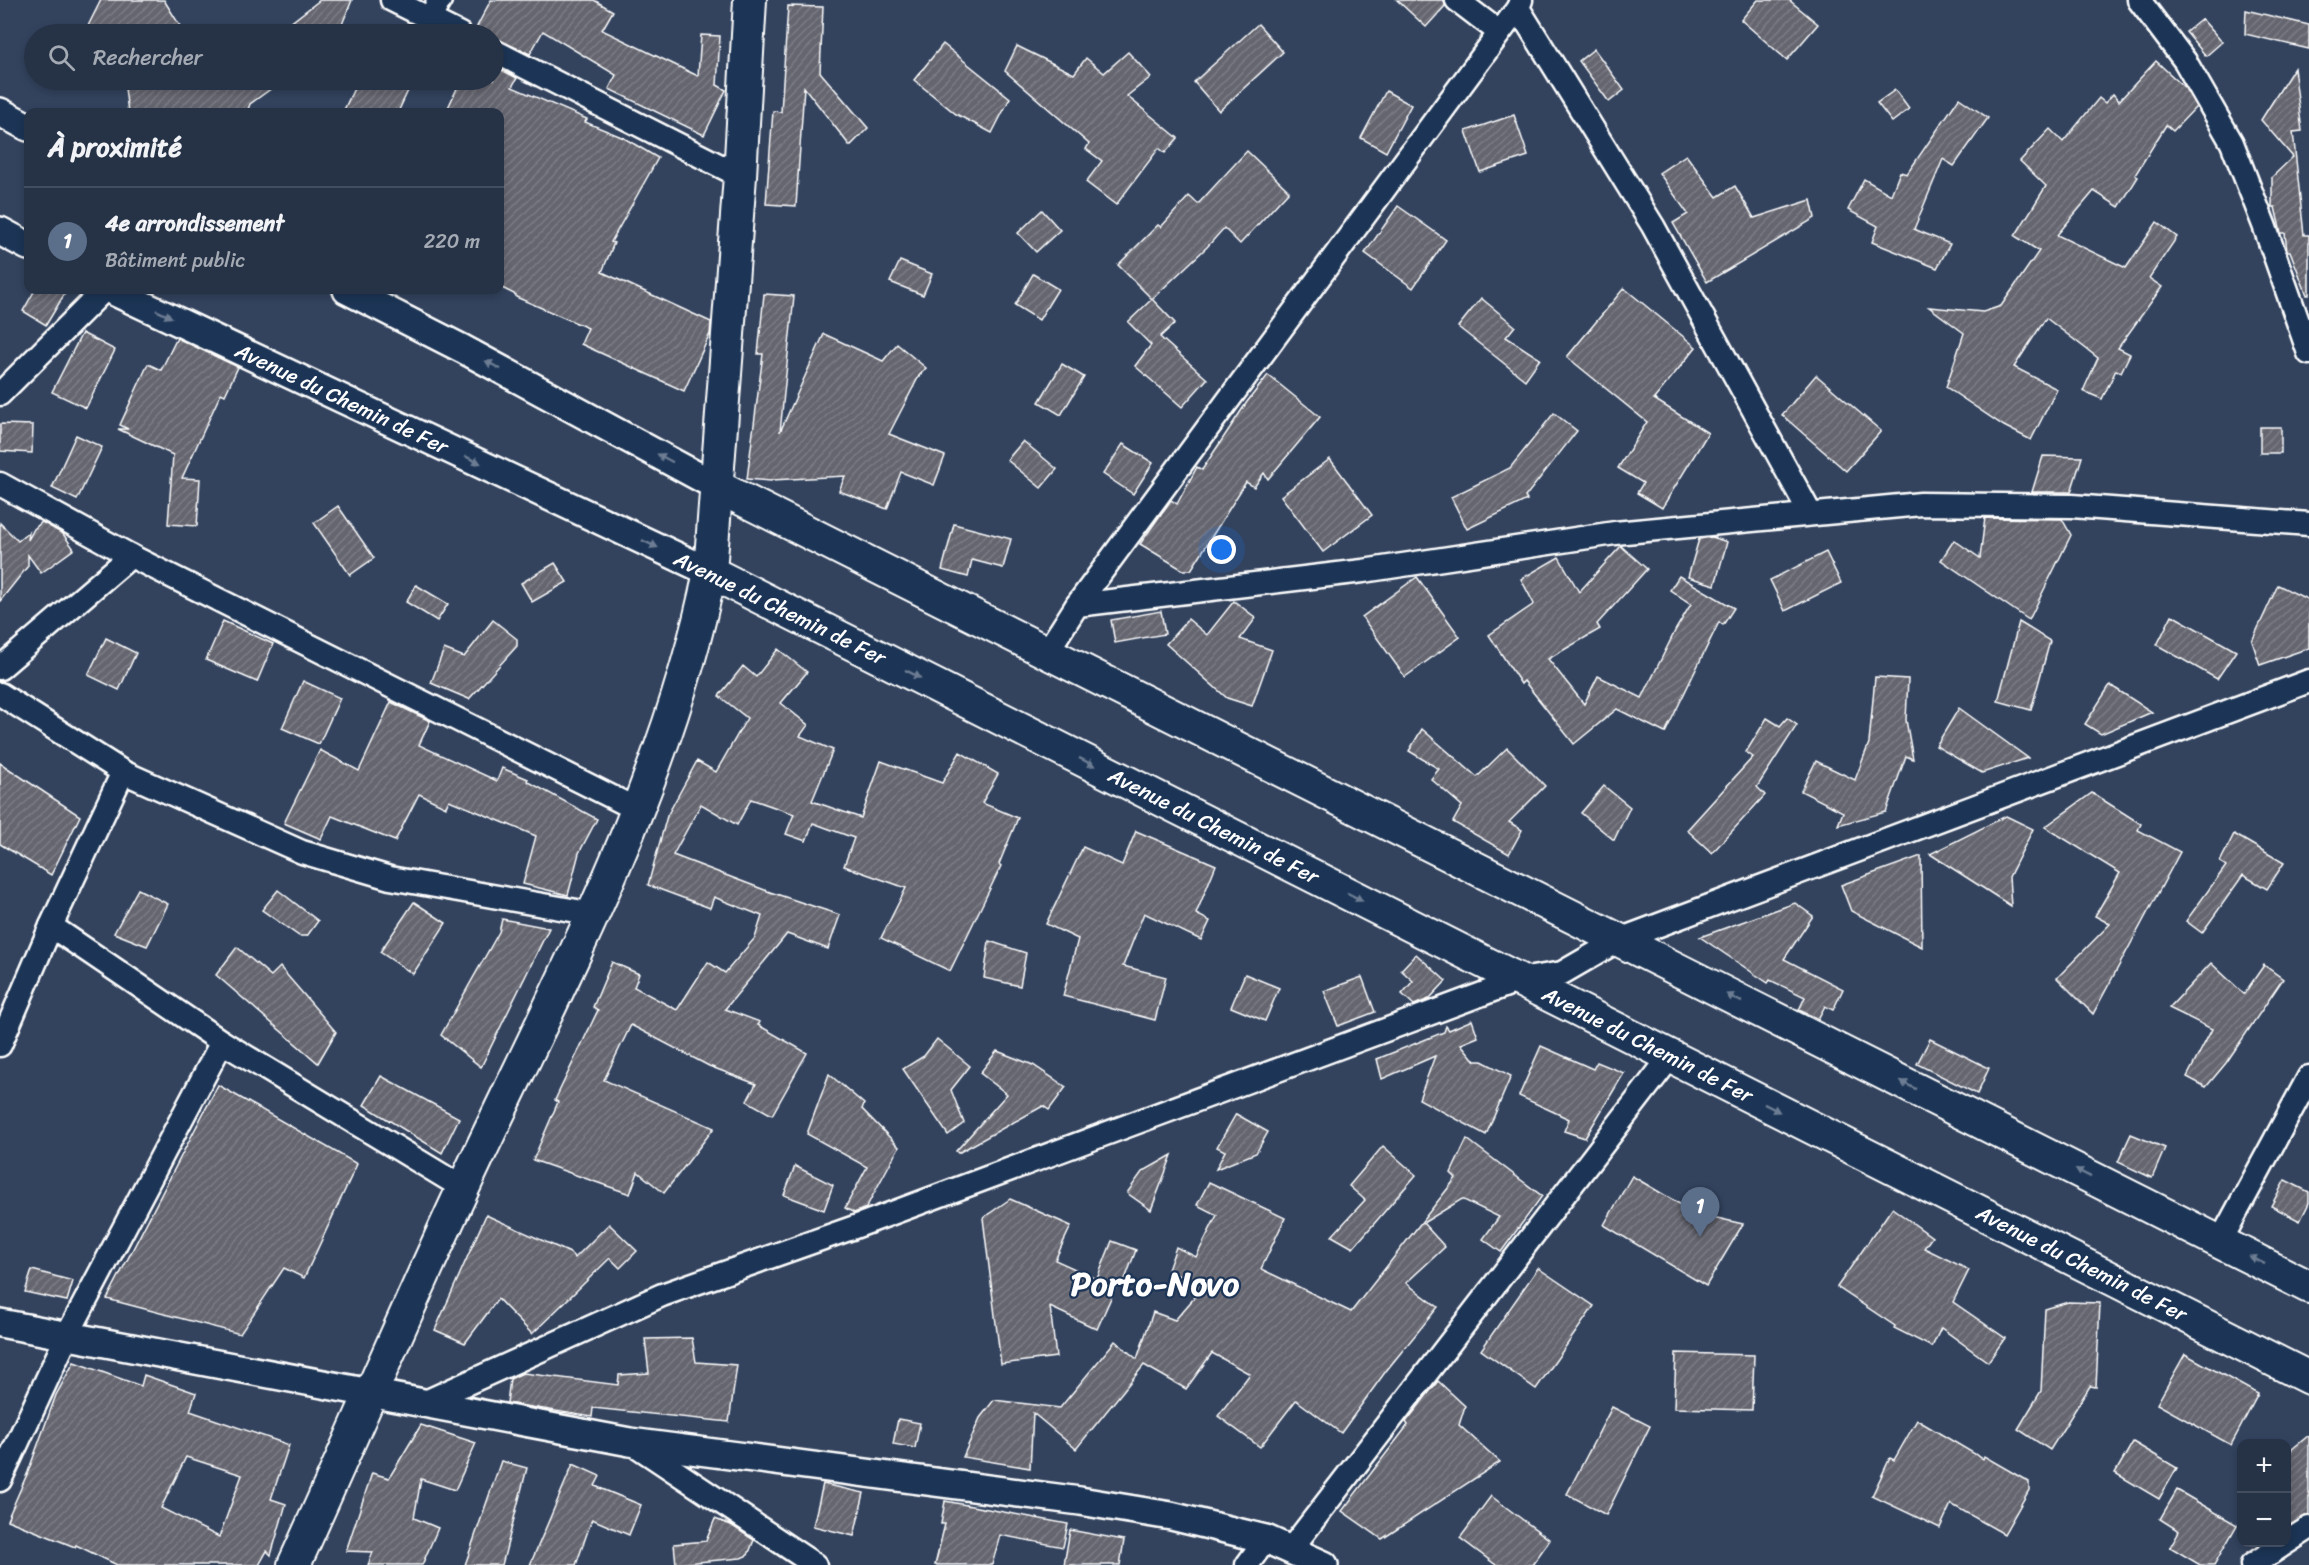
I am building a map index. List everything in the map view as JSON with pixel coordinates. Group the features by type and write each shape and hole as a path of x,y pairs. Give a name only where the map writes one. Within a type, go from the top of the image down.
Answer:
{"main road":[{"path":"294,1565 463,1188 594,914 638,810 699,626 710,572 740,176 750,0"},
{"path":"716,486 2309,1287"},
{"name":"Avenue du Chemin de Fer","path":"710,572 2309,1378"}],"street":[{"path":"392,0 434,9 450,24"},
{"path":"1457,0 1499,32"},
{"path":"2139,0 2185,61 2232,143 2264,225 2309,353"},
{"path":"1047,652 1077,605 1519,4 1653,226 1810,513"},
{"path":"504,56 740,176"},
{"path":"0,112 24,125"},
{"path":"0,231 24,244"},
{"path":"0,394 100,294"},
{"name":"Avenue du Chemin de Fer","path":"119,294 710,572"},
{"path":"355,294 463,349 716,486"},
{"path":"0,484 131,556 638,810"},
{"path":"1077,605 1363,572 1615,532 1921,504 2072,506 2309,524"},
{"path":"0,668 131,556"},
{"path":"421,1404 662,1295 852,1228 1520,980 1562,973 1619,940 2309,681"},
{"path":"0,694 123,772 302,852 390,878 594,914"},
{"path":"0,1044 51,926 123,772"},
{"path":"51,926 222,1042 463,1188"},
{"path":"0,1480 67,1336 222,1042"},
{"path":"1247,1565 1279,1544 1671,1056"},
{"path":"2220,1242 2309,1077"},
{"path":"0,1323 630,1442 1080,1501 1171,1516 1279,1544 1324,1565"},
{"path":"630,1442 815,1565"},
{"path":"2252,1565 2309,1528"}],"building":[{"path":"101,0 164,0 179,24 89,24"},
{"path":"320,0 352,0 342,24 289,24"},
{"path":"491,0 594,0 613,11 602,30 698,76 701,35 720,36 717,85 726,90 704,135 609,89 616,75 543,31 530,54 504,42 504,24 478,24"},
{"path":"1397,0 1444,0 1445,6 1426,27"},
{"path":"1758,0 1789,0 1818,24 1787,60 1741,20"},
{"path":"788,6 823,7 820,72 868,128 850,146 804,87 796,206 766,204 773,111 781,112"},
{"path":"2246,10 2309,25 2309,49 2245,34"},
{"path":"2202,19 2222,42 2206,56 2186,32"},
{"path":"1258,24 1283,52 1219,111 1194,82"},
{"path":"943,44 1010,98 992,133 956,114 914,80"},
{"path":"1017,46 1074,74 1086,58 1104,73 1128,52 1151,77 1127,96 1178,138 1165,153 1159,148 1116,205 1086,182 1102,161 1086,149 1089,144 1005,71"},
{"path":"1594,49 1624,90 1609,102 1579,61"},
{"path":"2156,61 2185,88 2196,107 2173,131 2166,125 2135,175 2138,177 2119,207 2094,191 2057,235 2126,268 2157,222 2177,237 2149,278 2162,287 2118,348 2130,354 2121,372 2116,370 2102,399 2083,391 2098,358 2046,318 2014,367 2057,389 2031,440 2004,426 1946,387 1964,333 1929,307 1983,312 2001,306 2039,251 2015,236 2046,186 2020,161 2050,129 2063,142 2099,98 2105,103 2113,94 2119,101"},
{"path":"2294,68 2302,131 2293,132 2304,235 2309,235 2309,295 2307,295 2290,251 2287,251 2285,233 2281,233 2275,207 2272,207 2272,177 2293,157 2261,120"},
{"path":"504,71 517,78 512,87 587,119 585,122 624,138 658,158 611,242 614,243 602,272 711,322 710,334 684,391 581,344 588,328 516,297 504,289 504,108 448,108 456,90 504,90"},
{"path":"125,90 269,90 250,104 248,108 128,108"},
{"path":"353,90 408,90 400,108 345,108"},
{"path":"1895,90 1909,109 1892,122 1877,103"},
{"path":"1386,91 1411,105 1386,152 1361,138"},
{"path":"1959,98 1988,118 1954,166 1943,159 1914,229 1950,244 1937,268 1872,242 1878,226 1848,210 1864,179 1891,195 1900,172 1907,174"},
{"path":"1514,115 1528,156 1480,172 1466,131"},
{"path":"1247,151 1289,191 1240,244 1224,228 1152,299 1118,265 1158,225 1161,227 1189,196 1198,204"},
{"path":"1686,155 1717,197 1735,186 1754,218 1811,200 1815,218 1707,282 1673,223 1688,214 1659,173"},
{"path":"1398,206 1446,240 1413,288 1365,253"},
{"path":"1042,210 1060,230 1036,252 1018,233"},
{"path":"900,261 932,274 923,295 890,282"},
{"path":"1033,274 1058,289 1039,320 1015,305"},
{"path":"1624,288 1696,347 1654,399 1708,433 1662,508 1637,493 1643,483 1618,468 1647,422 1567,357"},
{"path":"33,294 65,294 46,325 23,311"},
{"path":"764,294 794,296 780,432 824,334 883,361 897,344 926,368 919,376 889,434 945,456 934,485 901,472 887,509 839,491 845,476 771,481 747,479 763,354 758,354"},
{"path":"1481,298 1515,326 1506,337 1540,359 1525,380 1458,327"},
{"path":"1152,299 1175,323 1160,337 1207,379 1182,407 1135,366 1151,345 1128,322"},
{"path":"82,333 115,350 86,408 52,392"},
{"path":"177,338 238,367 225,395 221,393 182,478 200,479 197,526 168,524 173,455 118,429 128,429 120,425 148,364 161,370"},
{"path":"1062,364 1084,377 1061,415 1039,402"},
{"path":"1268,375 1320,417 1268,479 1264,473 1254,487 1246,482 1191,570 1183,570 1140,544 1171,500 1177,504 1197,467 1202,470 1247,402"},
{"path":"1816,375 1881,431 1846,471 1782,415"},
{"path":"1554,413 1577,431 1525,497 1527,500 1467,529 1451,497 1510,468"},
{"path":"0,424 33,425 32,453 0,451"},
{"path":"2260,427 2281,427 2281,453 2260,453"},
{"path":"76,435 102,447 77,500 52,488"},
{"path":"1023,441 1057,469 1041,488 1007,460"},
{"path":"1123,444 1153,463 1133,494 1103,474"},
{"path":"2043,456 2082,457 2071,492 2032,492"},
{"path":"1330,459 1372,515 1323,552 1281,496"},
{"path":"338,506 374,558 350,575 314,523"},
{"path":"1985,518 2062,519 2071,535 2029,620 1941,560 1954,540 1980,558"},
{"path":"42,522 63,534 74,549 41,573 28,555 28,566 0,601 0,523 18,541 29,532 28,540 34,529"},
{"path":"954,524 1011,539 1003,568 972,560 968,577 942,570"},
{"path":"1712,537 1727,542 1715,585 1688,577 1699,539"},
{"path":"1621,546 1647,569 1597,624 1600,629 1548,659 1584,704 1598,676 1642,698 1691,604 1670,590 1679,576 1734,608 1723,625 1719,622 1665,733 1617,709 1574,744 1524,681 1521,684 1489,635 1534,604 1521,579 1559,557 1579,592"},
{"path":"1826,552 1841,583 1785,611 1770,580"},
{"path":"555,563 567,582 532,602 521,583"},
{"path":"1417,577 1460,637 1405,677 1362,617"},
{"path":"416,585 448,604 437,621 406,602"},
{"path":"2278,585 2309,600 2309,648 2260,665 2252,641"},
{"path":"1234,601 1256,618 1240,639 1272,650 1252,706 1227,698 1166,644 1188,619 1207,635"},
{"path":"1161,611 1165,634 1115,643 1111,620"},
{"path":"2172,615 2236,651 2217,679 2157,645"},
{"path":"493,620 517,639 517,646 469,699 431,683 444,649 464,657"},
{"path":"223,621 273,644 257,682 206,660"},
{"path":"2019,622 2050,641 2031,710 1998,701"},
{"path":"106,638 136,653 119,690 88,675"},
{"path":"778,649 807,672 781,703 808,725 800,736 833,750 812,801 861,818 881,761 942,783 960,752 998,774 982,803 1018,818 999,864 1001,866 950,971 881,938 906,888 844,866 854,838 813,823 806,841 786,834 794,814 751,799 737,825 701,804 673,855 770,892 840,915 828,949 787,934 725,1009 760,1022 758,1025 807,1053 772,1115 747,1101 756,1084 709,1066 631,1025 604,1080 714,1128 664,1193 638,1172 630,1194 533,1160 558,1102 555,1100 598,1010 593,1007 612,962 639,974 634,987 677,1010 708,962 725,973 755,938 762,916 714,897 710,908 648,885 667,816 697,761 716,772 747,718 719,696 743,666 756,677"},
{"path":"1875,677 1908,679 1906,720 1913,759 1906,756 1886,812 1838,825 1843,812 1801,791 1816,761 1855,780 1869,743"},
{"path":"303,681 340,698 319,744 282,728"},
{"path":"2110,685 2152,712 2101,734 2085,724"},
{"path":"391,702 430,721 419,745 497,781 502,768 528,779 527,781 597,819 579,853 568,895 523,884 536,836 449,800 446,807 419,794 395,841 332,816 321,839 284,823 320,750 359,771"},
{"path":"1959,708 2028,758 1982,773 1936,746"},
{"path":"1767,718 1780,726 1787,718 1797,725 1757,787 1765,795 1712,853 1687,830 1753,757 1746,752"},
{"path":"1422,729 1477,777 1507,748 1545,786 1509,822 1522,830 1509,854 1453,822 1462,806 1431,779 1439,769 1409,751"},
{"path":"0,763 80,816 51,875 0,844"},
{"path":"1604,786 1630,807 1614,840 1581,813"},
{"path":"2092,793 2141,824 2138,830 2180,852 2093,1014 2057,978 2110,924 2095,916 2120,873 2045,827"},
{"path":"2006,816 2033,829 2009,877 2011,906 1930,854"},
{"path":"1136,831 1216,865 1196,914 1210,921 1201,940 1144,913 1123,966 1166,977 1155,1020 1063,996 1078,939 1046,924 1083,847 1122,865"},
{"path":"2234,834 2284,863 2267,889 2243,875 2202,933 2186,921 2226,866 2220,862"},
{"path":"1921,856 1922,947 1851,911 1841,885"},
{"path":"138,889 168,904 147,946 114,933"},
{"path":"278,890 318,921 307,936 299,936 262,910"},
{"path":"414,902 446,923 413,974 380,952"},
{"path":"1795,903 1813,916 1784,959 1843,989 1833,1010 1825,1006 1818,1019 1799,1010 1805,997 1770,980 1768,983 1700,937"},
{"path":"502,919 549,928 481,1067 441,1035 499,932"},
{"path":"989,941 1026,953 1020,986 984,978"},
{"path":"237,947 271,976 280,967 336,1032 318,1063 216,975"},
{"path":"1416,954 1446,981 1429,999 1414,1005 1402,994 1413,981 1401,970"},
{"path":"2211,963 2244,994 2264,965 2283,979 2226,1063 2206,1087 2187,1077 2212,1029 2169,1008"},
{"path":"1245,974 1279,988 1265,1021 1231,1007"},
{"path":"1362,977 1375,1012 1338,1026 1324,991"},
{"path":"1472,1020 1478,1037 1461,1044 1475,1061 1482,1061 1511,1076 1486,1135 1419,1099 1435,1056 1382,1079 1377,1059 1444,1032 1446,1026 1449,1030"},
{"path":"937,1039 970,1066 951,1090 964,1123 948,1135 903,1069 924,1056"},
{"path":"1930,1039 1989,1068 1977,1094 1917,1064"},
{"path":"1541,1046 1593,1069 1597,1062 1624,1073 1585,1138 1564,1131 1569,1119 1519,1096"},
{"path":"997,1051 1033,1065 1066,1087 1049,1110 1043,1106 958,1153 956,1151 1007,1094 980,1073"},
{"path":"829,1074 864,1104 862,1109 899,1147 866,1208 854,1213 845,1208 867,1167 807,1134"},
{"path":"381,1076 459,1118 442,1153 364,1105"},
{"path":"218,1085 357,1164 304,1278 284,1268 240,1334 107,1299"},
{"path":"1236,1114 1268,1132 1256,1153 1216,1169 1225,1151 1217,1147"},
{"path":"2131,1134 2165,1148 2152,1178 2118,1162"},
{"path":"1467,1139 1542,1196 1501,1252 1483,1239 1499,1217 1462,1199 1423,1223 1445,1247 1406,1283 1438,1307 1386,1371 1341,1433 1296,1400 1260,1447 1218,1416 1250,1374 1212,1353 1186,1389 1144,1365 1076,1449 1033,1413 1030,1468 963,1457 980,1418 994,1400 1060,1408 1115,1341 1137,1359 1153,1312 1175,1320 1201,1290 1195,1287 1196,1284 1168,1270 1176,1247 1196,1257 1217,1215 1197,1205 1209,1182 1285,1218 1261,1269 1351,1312 1456,1178 1451,1173"},
{"path":"1383,1146 1416,1175 1353,1248 1332,1236 1365,1200 1349,1186"},
{"path":"1172,1155 1151,1210 1127,1193 1142,1172"},
{"path":"795,1166 833,1185 824,1210 784,1195"},
{"path":"1632,1176 1695,1213 1743,1224 1706,1286 1604,1225"},
{"path":"2285,1180 2309,1192 2309,1203 2300,1221 2271,1206"},
{"path":"1010,1199 1071,1226 1055,1260 1097,1279 1112,1241 1136,1250 1124,1282 1119,1280 1097,1329 1050,1307 1056,1357 1001,1364 983,1218"},
{"path":"1892,1208 1932,1237 1924,1248 1969,1270 1953,1302 2005,1338 1988,1362 1941,1328 1932,1347 1894,1328 1895,1326 1837,1287"},
{"path":"486,1215 570,1253 575,1258 609,1224 637,1251 620,1268 610,1258 532,1334 498,1299 465,1343 435,1330"},
{"path":"1538,1268 1594,1306 1536,1389 1481,1350"},
{"path":"32,1270 73,1281 67,1301 25,1292"},
{"path":"2068,1302 2100,1303 2096,1387 2090,1386 2050,1450 2018,1429 2041,1391 2045,1309"},
{"path":"692,1338 696,1362 737,1365 729,1422 593,1408 592,1417 507,1403 510,1379 523,1373 618,1385 619,1375 649,1373 645,1339"},
{"path":"1676,1353 1754,1355 1752,1410 1674,1408"},
{"path":"2185,1354 2258,1394 2231,1445 2157,1404"},
{"path":"74,1362 141,1386 144,1375 196,1393 190,1411 289,1445 271,1499 286,1504 271,1555 267,1551 259,1565 117,1565 76,1545 75,1547 7,1520 28,1472 56,1395","holes":["186,1457 242,1475 219,1537 161,1508"]},
{"path":"1438,1381 1465,1406 1459,1425 1500,1462 1382,1539 1342,1511 1408,1425 1406,1422"},
{"path":"1612,1407 1650,1426 1606,1515 1567,1494"},
{"path":"898,1419 920,1423 915,1448 893,1444"},
{"path":"1917,1420 1983,1459 1984,1456 2029,1482 2029,1490 2004,1534 1951,1504 1940,1528 1872,1496 1890,1458 1894,1460"},
{"path":"421,1425 476,1443 455,1490 421,1479 414,1518 438,1528 422,1565 368,1565 373,1552 346,1551 372,1473 389,1478"},
{"path":"2309,1435 2309,1515 2291,1524 2291,1493 2291,1450"},
{"path":"2133,1442 2177,1468 2159,1499 2115,1473"},
{"path":"501,1461 527,1468 502,1565 465,1565"},
{"path":"573,1464 600,1476 595,1486 641,1505 629,1535 592,1519 576,1565 530,1565"},
{"path":"823,1484 864,1493 854,1536 813,1526"},
{"path":"2177,1490 2237,1525 2214,1565 2200,1565 2170,1547 2179,1531 2160,1519"},
{"path":"1491,1496 1550,1540 1532,1565 1496,1565 1460,1538"},
{"path":"945,1501 1068,1524 1063,1547 1000,1535 992,1565 935,1565 945,1524 941,1524"},
{"path":"715,1519 731,1525 754,1540 748,1555 741,1558 676,1564 674,1544 706,1541"},
{"path":"1070,1530 1124,1540 1120,1565 1064,1565"}],"place":[{"name":"4e arrondissement","path":"1700,1237"}],"district":[{"name":"Porto-Novo","path":"1155,1284"}]}
